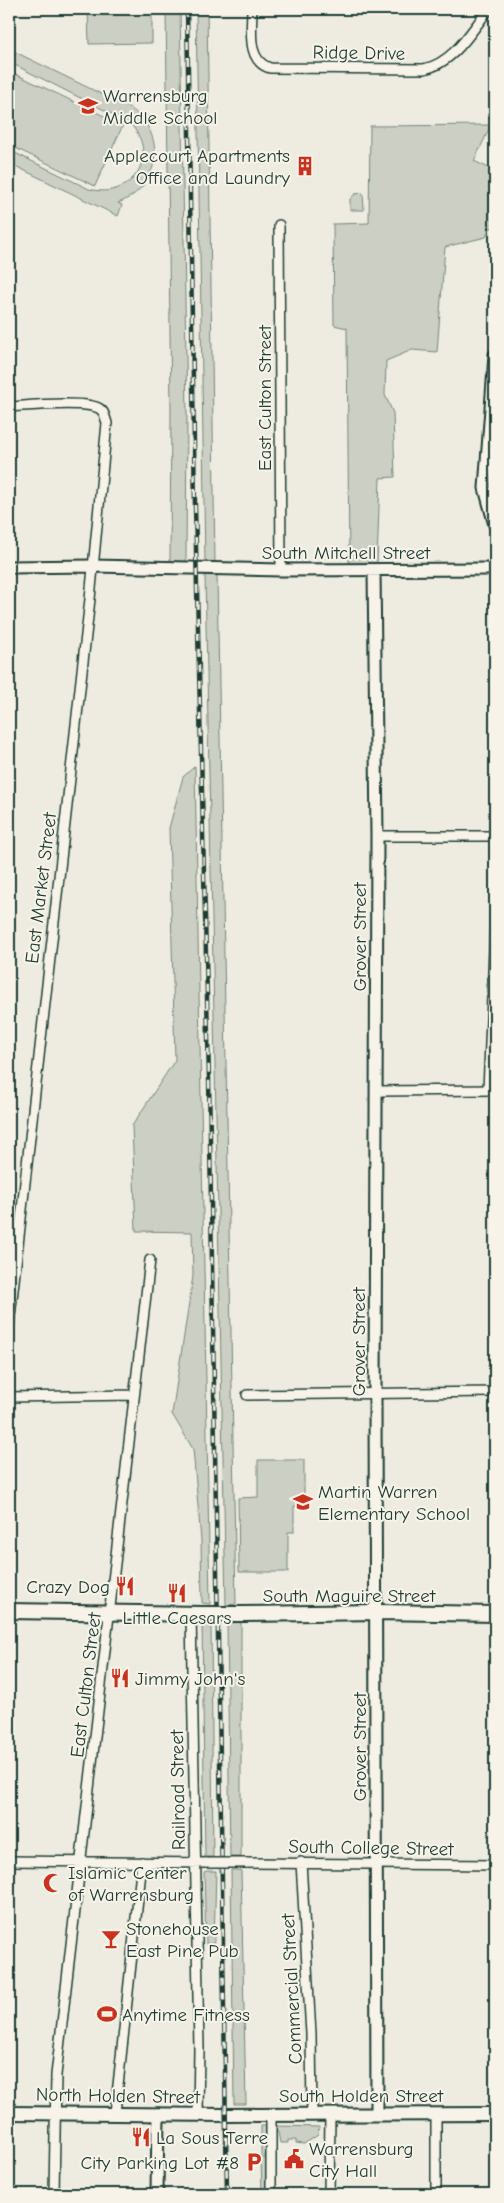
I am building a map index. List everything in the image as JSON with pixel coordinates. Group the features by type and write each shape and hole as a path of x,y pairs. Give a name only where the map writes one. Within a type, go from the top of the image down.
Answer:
{"main road":[{"name":"South Maguire Street","path":"9,1611 196,1614 377,1612 495,1614"},
{"name":"North Holden Street","path":"9,2113 226,2115"},
{"name":"South Holden Street","path":"226,2115 495,2114"}],"street":[{"name":"Ridge Drive","path":"252,9 253,46 258,60 270,68 415,69 435,67 450,57 489,9"},
{"name":"East Culton Street","path":"279,225 281,570"},
{"path":"495,355 485,474 486,495 493,510 495,525"},
{"name":"East Market Street","path":"9,407 82,404 100,408 105,415 107,423 9,1326"},
{"name":"South Mitchell Street","path":"9,567 92,566 281,570 495,568"},
{"name":"Grover Street","path":"374,570 377,836 375,1394 377,2114"},
{"path":"377,836 495,836"},
{"path":"377,1091 492,1090 495,926"},
{"name":"East Culton Street","path":"54,2194 56,2075 150,1260"},
{"path":"247,1395 495,1392"},
{"path":"9,1397 134,1395"},
{"name":"Railroad Street","path":"196,1614 195,1863 199,2049 198,2115"},
{"name":"South College Street","path":"9,1862 376,1862 495,1865"},
{"path":"115,2113 142,1862"},
{"name":"Commercial Street","path":"301,1862 311,2034 312,2114"},
{"path":"157,2194 158,2114"},
{"path":"436,2114 436,2194"},
{"path":"271,2115 272,2194"},
{"path":"329,2194 330,2115"}],"shaded area":[{"path":"88,9 152,9 152,43 89,44"},
{"path":"166,9 180,9 187,414 186,564 170,564 171,410"},
{"path":"196,9 207,9 215,563 205,563"},
{"path":"9,49 130,108 142,119 150,132 154,145 151,173 143,185 132,195 118,203 122,205 118,216 9,163 9,150 89,189 105,191 118,188 130,181 138,172 142,160 142,147 138,134 128,122 9,62"},
{"path":"9,71 123,125 95,186 9,145"},
{"path":"491,125 474,161 495,171 495,228 489,228 486,237 445,247 437,352 412,350 386,361 385,395 393,413 395,477 380,478 377,565 349,564 347,328 334,325 333,224 369,223 370,126"},
{"path":"363,193 364,210 350,210 350,199 355,194"},
{"path":"205,575 217,576 236,1604 226,1605"},
{"path":"195,766 210,1604 202,1603 201,1540 193,1449 172,1414 193,1276 192,1232 136,1231 132,1126 175,1060 169,828 183,777"},
{"path":"258,1460 304,1460 304,1506 294,1506 294,1532 288,1532 288,1572 239,1572 238,1498 258,1497"},
{"path":"211,1621 213,1857 205,1857 202,1622"},
{"path":"227,1621 241,1621 241,1857 230,1857"},
{"path":"231,1870 241,1870 246,2104 234,2104"},
{"path":"216,1871 214,1943 206,1944 204,1872"},
{"path":"261,2126 267,2126 267,2156 261,2156"},
{"path":"277,2126 319,2127 318,2135 304,2144 296,2143 296,2140 280,2143"},
{"path":"261,2158 267,2158 267,2194 256,2194 256,2191 262,2191"}],"railway":[{"path":"187,9 195,506 209,1078 227,2194"}],"place":[{"name":"Warrensburg Middle School","path":"88,106"},
{"name":"Applecourt Apartments Office and Laundry","path":"305,166"},
{"name":"Martin Warren Elementary School","path":"303,1502"},
{"name":"Crazy Dog","path":"125,1586"},
{"name":"Little Caesars","path":"177,1593"},
{"name":"Jimmy John's","path":"120,1678"},
{"name":"Islamic Center of Warrensburg","path":"53,1883"},
{"name":"Stonehouse East Pine Pub","path":"111,1939"},
{"name":"Anytime Fitness","path":"107,2014"},
{"name":"La Sous Terre","path":"141,2137"},
{"name":"Warrensburg City Hall","path":"294,2159"},
{"name":"City Parking Lot #8","path":"254,2162"}]}
